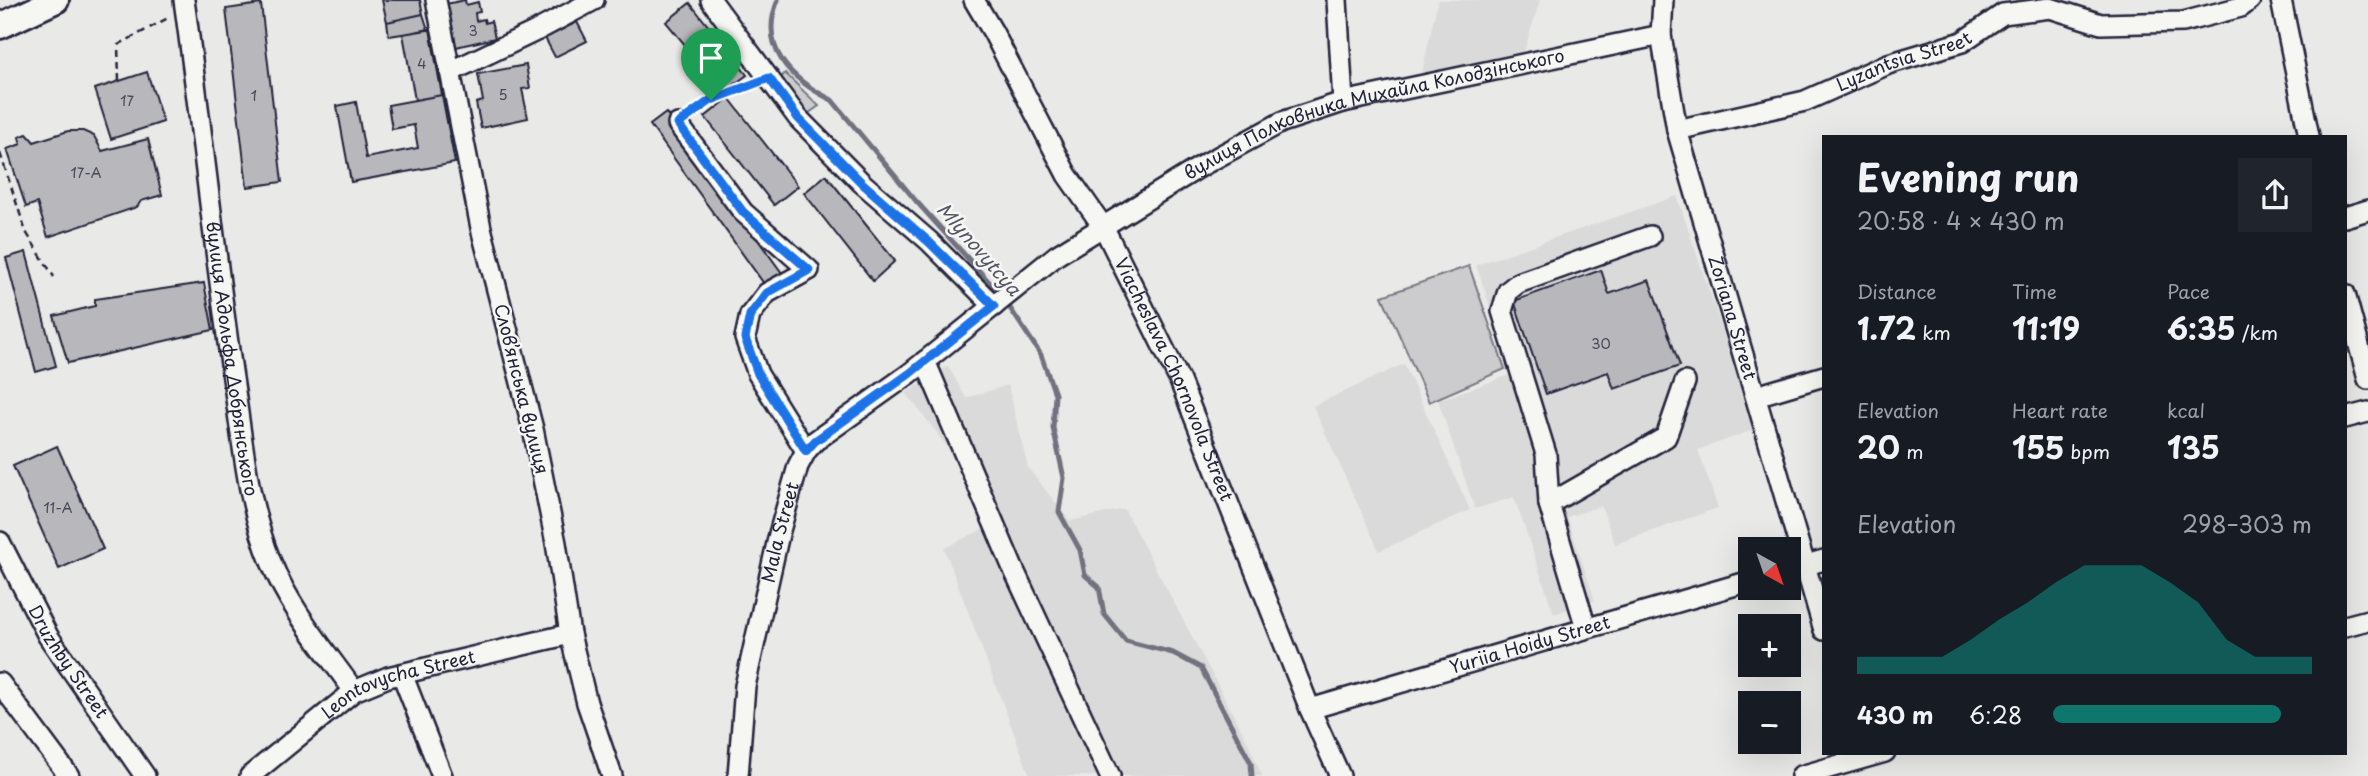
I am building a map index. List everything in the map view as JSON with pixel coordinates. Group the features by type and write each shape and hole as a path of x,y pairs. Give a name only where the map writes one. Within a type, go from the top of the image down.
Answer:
{"main road":[{"path":"0,26 56,0"}],"street":[{"name":"Словʼянська вулиця","path":"436,0 481,228 533,429 556,543 570,634 587,703 612,776"},
{"path":"452,71 594,0"},
{"path":"711,0 798,118 862,183 929,242 994,306"},
{"name":"Viacheslava Chornovola Street","path":"974,0 1067,175 1104,228 1180,381 1310,709 1340,776"},
{"path":"1338,0 1343,102"},
{"name":"Zoriana Street","path":"1663,0 1661,35 1677,130 1822,623"},
{"name":"Lyzantsia Street","path":"1677,130 1805,101 1888,64 1962,42 1999,7 2050,8 2101,24 2183,22 2241,7 2250,0"},
{"path":"2281,0 2309,135"},
{"name":"вулиця Адольфа Добрянського","path":"185,3 230,357 251,493 260,531 271,564 297,610 354,691"},
{"name":"вулиця Полковника Михайла Колодзінського","path":"1104,228 1203,165 1282,122 1343,102 1661,35"},
{"path":"678,124 743,212 809,270 767,293 750,315 745,338 758,374 806,451"},
{"path":"2347,216 2368,210"},
{"name":"Mala Street","path":"738,776 745,686 779,534 798,466 806,451 815,441 925,361 1057,255 1104,228"},
{"path":"1586,628 1549,504 1546,454 1502,311 1508,291 1518,283 1650,236"},
{"path":"2347,301 2368,379"},
{"path":"925,361 1012,566 1110,776"},
{"path":"1756,396 1822,377"},
{"path":"1549,504 1666,437 1685,382"},
{"path":"2347,417 2368,412"},
{"name":"Druzhby Street","path":"0,542 48,636 145,776"},
{"name":"Yuriia Hoidy Street","path":"1310,709 1738,584"},
{"path":"2347,625 2368,620"},
{"name":"Leontovycha Street","path":"250,776 354,691 370,683 570,634"},
{"path":"401,674 442,776"},
{"path":"0,683 69,776"},
{"path":"1801,776 1859,763 1878,755"}],"path":[{"path":"119,81 118,45 185,3"},
{"path":"678,124 711,100 769,78"},
{"path":"0,153 26,232 54,277"}],"shaded area":[{"path":"1438,0 1540,0 1520,65 1419,86"},
{"path":"785,73 819,106 806,115 779,80"},
{"path":"1677,196 1756,429 1698,450 1718,508 1615,544 1601,506 1567,517 1595,600 1554,614 1514,497 1475,509 1438,400 1513,374 1476,265"},
{"path":"1469,266 1505,369 1429,402 1382,296"},
{"path":"1404,364 1470,510 1379,551 1313,406"},
{"path":"948,366 966,398 1008,385 1028,468 1070,521 1124,509 1246,738 1262,776 1030,776 944,548 983,529 953,454 906,393"}],"building":[{"path":"382,0 420,0 423,14 387,22"},
{"path":"465,0 466,5 478,2 480,12 475,13 476,21 491,21 495,38 456,47 446,4"},
{"path":"690,3 747,75 724,92 666,22"},
{"path":"261,4 282,182 247,187 226,9"},
{"path":"423,14 428,30 389,36 387,22"},
{"path":"577,22 587,41 555,57 545,38"},
{"path":"430,29 442,95 415,100 403,34"},
{"path":"526,65 530,88 522,89 528,118 481,128 476,103 483,101 478,74"},
{"path":"147,72 163,122 111,139 95,89"},
{"path":"442,95 455,163 351,182 337,106 356,102 366,158 418,148 414,125 392,129 388,105"},
{"path":"729,98 798,186 774,205 705,117"},
{"path":"666,113 782,273 765,285 650,125"},
{"path":"68,131 83,131 94,136 102,151 148,139 162,195 141,201 137,207 48,237 37,203 26,207 7,149 21,144 19,137 27,134 34,142"},
{"path":"826,175 895,261 873,281 804,193"},
{"path":"26,252 56,366 36,372 6,258"},
{"path":"1601,270 1609,294 1649,280 1680,366 1614,389 1608,372 1546,394 1514,301"},
{"path":"204,283 213,330 68,363 54,316 95,306 95,299"},
{"path":"57,446 103,549 59,569 13,466"}],"waterway":[{"name":"Mlynovytcya","path":"778,0 772,33 782,60 803,83 832,100 916,201 1000,294"},
{"name":"Mlynovytcya","path":"1006,302 1041,355 1055,394 1053,428 1064,478 1059,512 1080,550 1085,575 1099,587 1104,614 1126,641 1173,653 1201,668 1251,763 1252,776"}],"route":[{"path":"769,78 798,118 862,183 929,242 994,306 909,374 815,441 806,451 758,374 745,338 750,315 767,293 809,270 743,212 678,124 711,100 769,78"}]}
